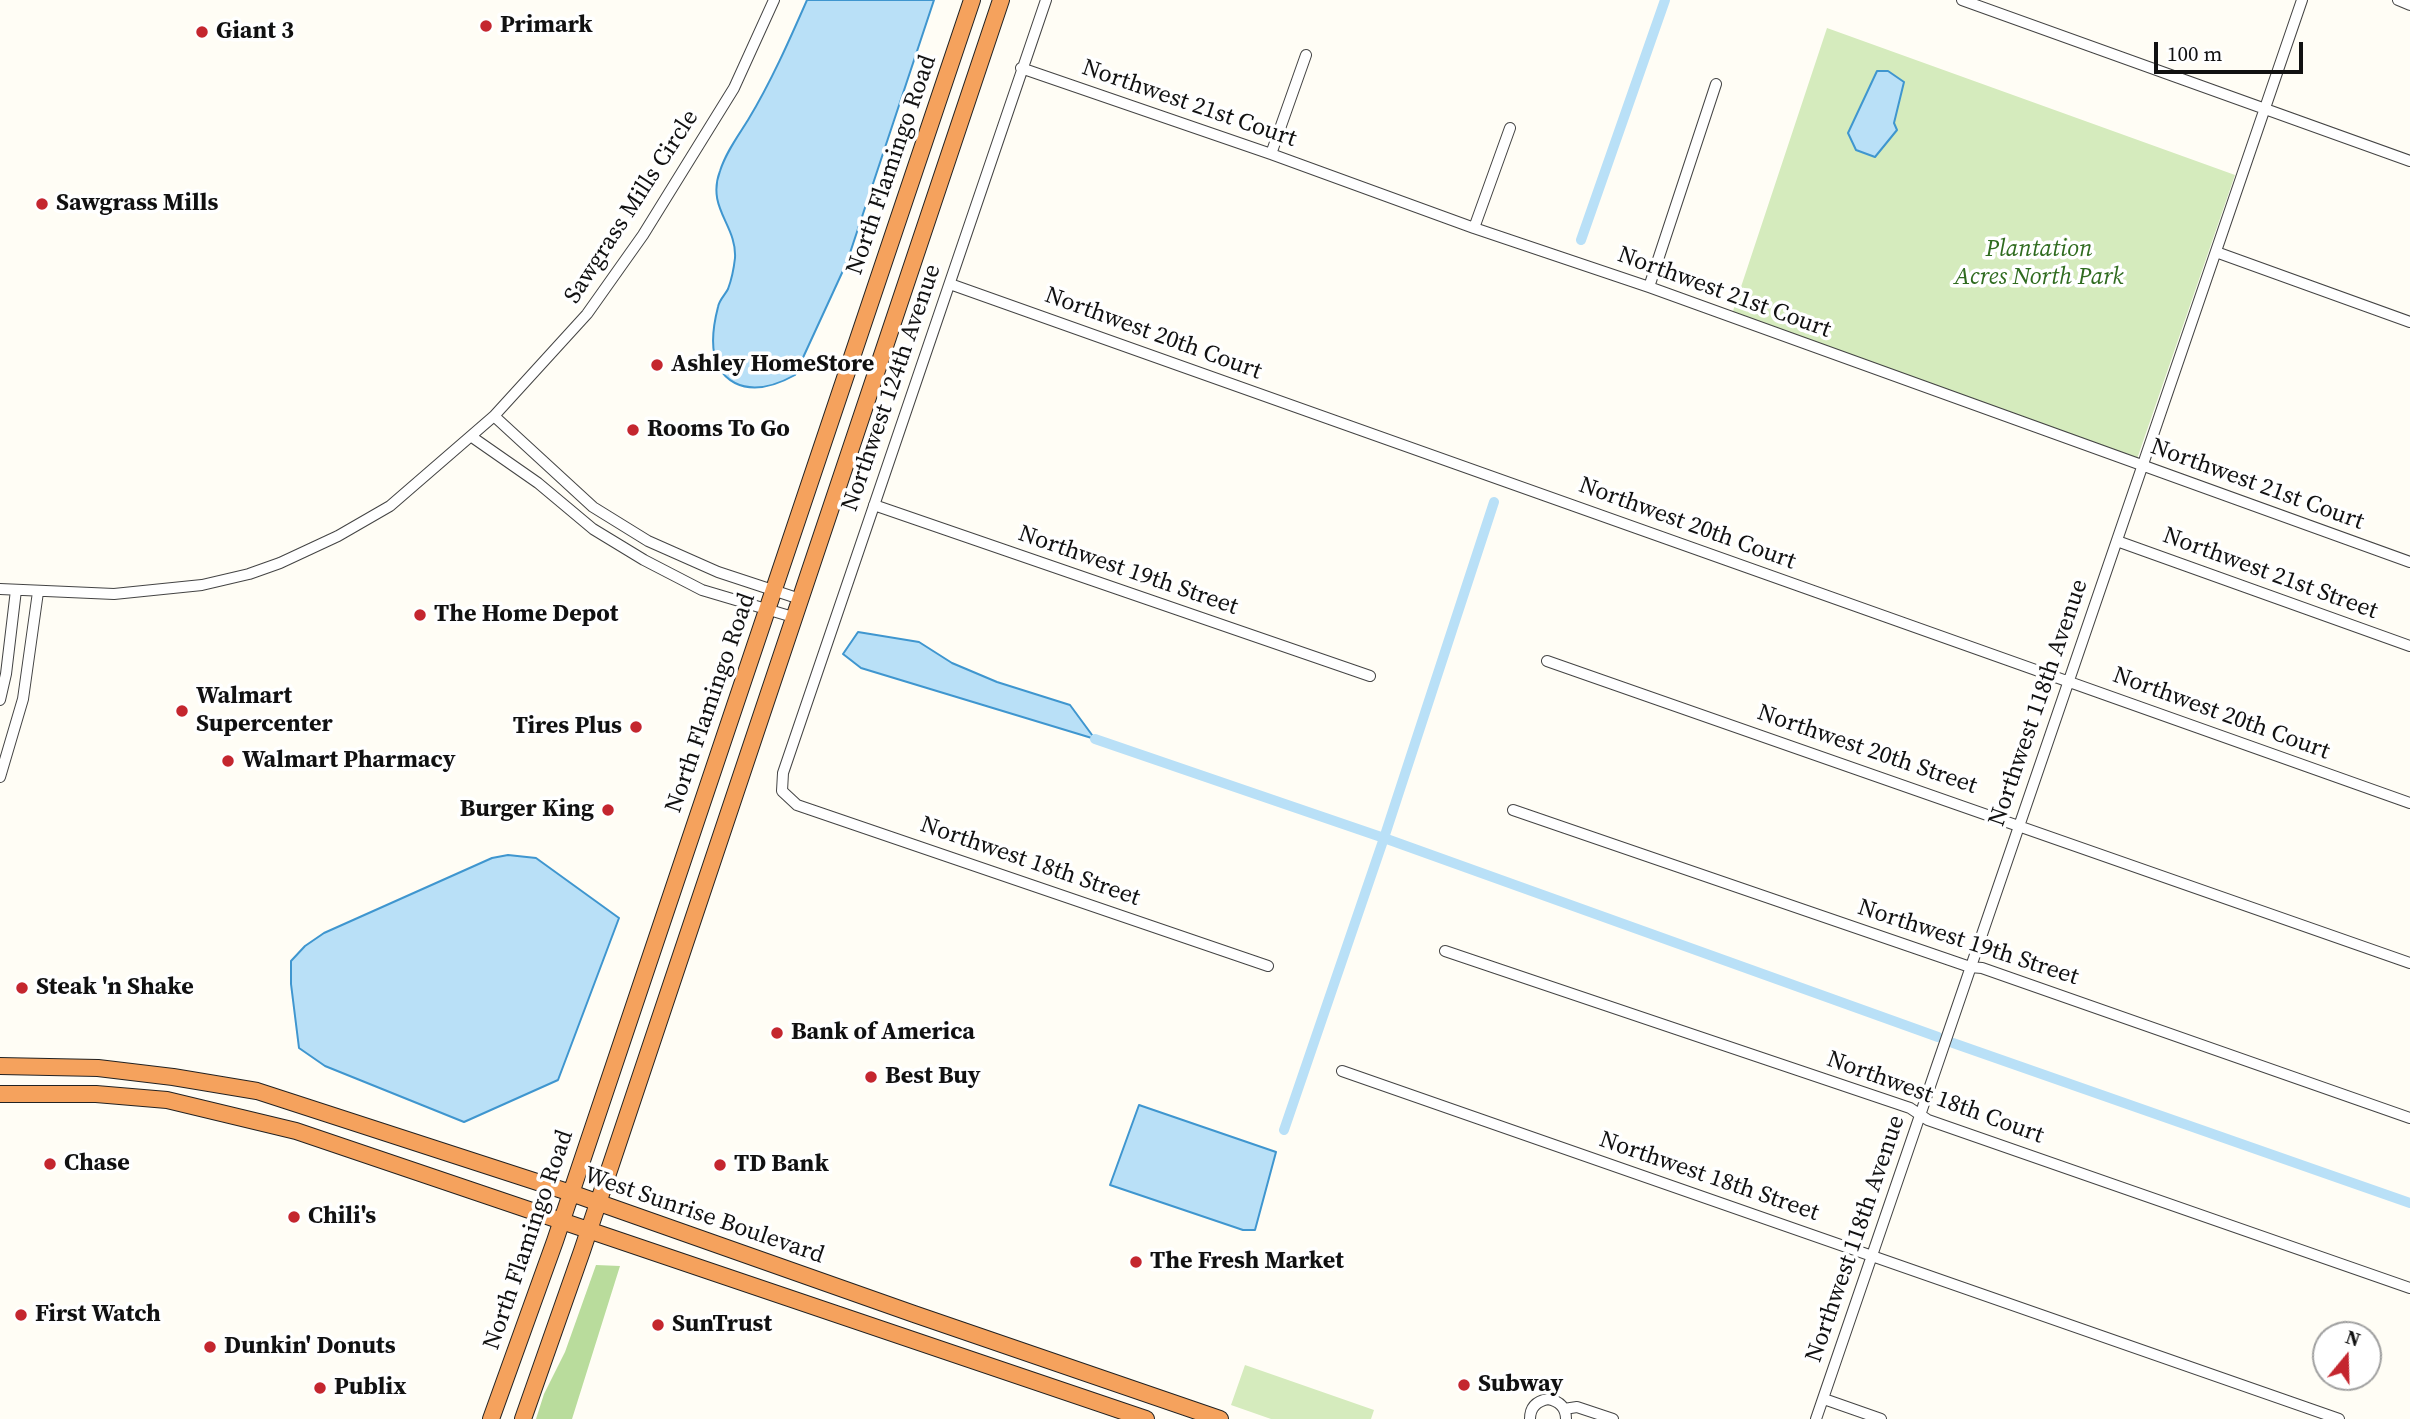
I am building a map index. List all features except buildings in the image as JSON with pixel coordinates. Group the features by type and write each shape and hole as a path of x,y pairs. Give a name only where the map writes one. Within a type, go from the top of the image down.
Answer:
{"highway":[{"name":"North Flamingo Road","path":"491,1419 561,1221 972,0"},
{"name":"North Flamingo Road","path":"523,1419 589,1230 1001,0"},
{"name":"West Sunrise Boulevard","path":"0,1066 98,1068 257,1091 570,1193 1220,1419"},
{"name":"West Sunrise Boulevard","path":"0,1094 96,1094 167,1100 296,1131 1146,1419"}],"street":[{"name":"Sawgrass Mills Circle","path":"0,589 114,594 214,582 280,563 338,536 390,506 494,416 587,314 643,235 734,88 774,0"},
{"name":"Northwest 124th Avenue","path":"782,791 783,773 1045,0"},
{"path":"1962,0 2410,161"},
{"name":"Northwest 118th Avenue","path":"1816,1419 2302,0"},
{"path":"2398,0 2410,5"},
{"path":"1271,154 1306,55"},
{"name":"Northwest 21st Court","path":"1021,68 1649,287 2410,562"},
{"path":"1649,287 1716,85"},
{"path":"1474,228 1510,128"},
{"path":"2216,252 2410,322"},
{"name":"Northwest 20th Court","path":"950,284 2410,803"},
{"path":"494,416 593,507 648,541 718,572 800,599"},
{"path":"472,437 538,483 593,529 644,560 702,590 793,617"},
{"name":"Northwest 19th Street","path":"874,505 1370,676"},
{"name":"Northwest 21st Street","path":"2116,541 2410,646"},
{"path":"0,700 6,674 16,590"},
{"path":"0,777 23,699 38,592"},
{"name":"Northwest 20th Street","path":"1548,661 2410,963"},
{"name":"Northwest 18th Street","path":"782,791 797,805 1268,966"},
{"name":"Northwest 19th Street","path":"1513,810 1970,968 1982,968 2410,1118"},
{"name":"Northwest 18th Court","path":"1445,951 1910,1108 1928,1119 2410,1288"},
{"name":"Northwest 18th Street","path":"1342,1071 2339,1419"},
{"path":"1824,1399 1881,1419"},
{"path":"1530,1419 1532,1408 1542,1400 1555,1401 1565,1414 1577,1407 1613,1419"}],"green space":[{"name":"Plantation Acres North Park","path":"1827,28 2235,175 2137,459 1732,314"},
{"path":"596,1265 620,1266 572,1419 536,1419 544,1394 565,1352"},
{"path":"1245,1365 1374,1410 1371,1419 1271,1419 1231,1405"}],"water":[{"path":"807,0 934,0 847,262 795,375 773,385 758,388 743,386 726,377 716,360 714,350 718,307 728,289 735,258 732,236 719,206 717,184 732,144 764,91"},
{"path":"1877,71 1888,71 1904,82 1894,123 1897,130 1875,157 1856,150 1848,133"},
{"path":"858,632 919,642 952,663 997,682 1070,705 1095,739 861,668 843,654"},
{"path":"508,855 536,858 619,918 558,1080 464,1122 325,1066 299,1048 291,984 291,961 305,946 324,933 492,858"},
{"path":"1139,1105 1276,1152 1255,1230 1243,1230 1110,1185"}],"waterway":[{"path":"1581,240 1665,0"},
{"path":"1284,1130 1384,838 1494,502"},
{"path":"1095,739 1384,838 1938,1037"},
{"path":"1953,1043 2410,1203"}],"place":[{"name":"Primark","path":"486,26"},
{"name":"Giant 3","path":"202,32"},
{"name":"Sawgrass Mills","path":"42,204"},
{"name":"Ashley HomeStore","path":"657,365"},
{"name":"Rooms To Go","path":"633,430"},
{"name":"The Home Depot","path":"420,615"},
{"name":"Walmart Supercenter","path":"182,711"},
{"name":"Tires Plus","path":"636,727"},
{"name":"Walmart Pharmacy","path":"228,761"},
{"name":"Burger King","path":"608,810"},
{"name":"Steak 'n Shake","path":"22,988"},
{"name":"Bank of America","path":"777,1033"},
{"name":"Best Buy","path":"871,1077"},
{"name":"Chase","path":"50,1164"},
{"name":"TD Bank","path":"720,1165"},
{"name":"Chili's","path":"294,1217"},
{"name":"The Fresh Market","path":"1136,1262"},
{"name":"First Watch","path":"21,1315"},
{"name":"SunTrust","path":"658,1325"},
{"name":"Dunkin' Donuts","path":"210,1347"},
{"name":"Subway","path":"1464,1385"},
{"name":"Publix","path":"320,1388"}]}
